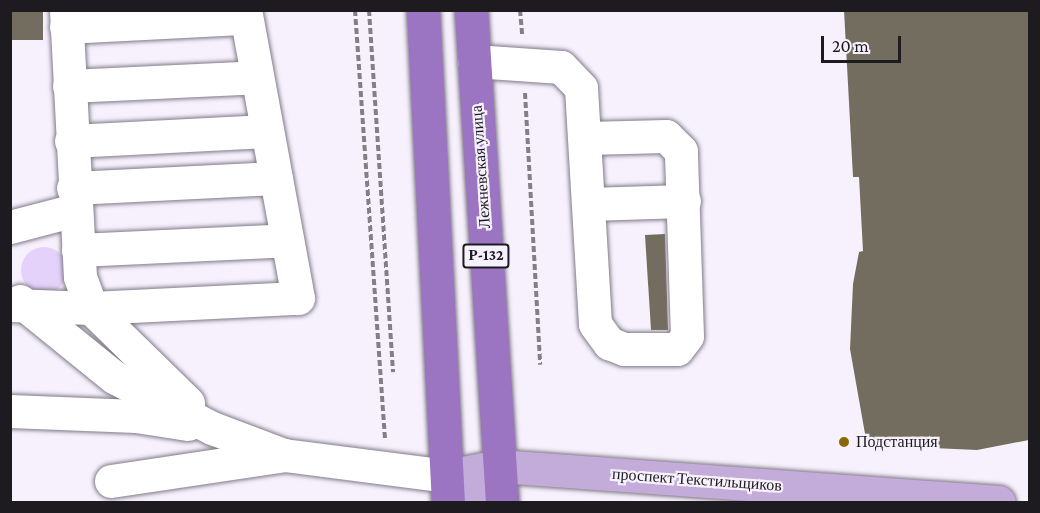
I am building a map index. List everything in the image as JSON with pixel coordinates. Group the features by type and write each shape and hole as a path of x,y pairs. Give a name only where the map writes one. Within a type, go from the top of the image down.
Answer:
{"highway":[{"path":"423,10 447,489"},
{"name":"Лежневская улица","path":"471,10 502,502"}],"main road":[{"name":"проспект Текстильщиков","path":"447,489 499,466 999,502"},
{"path":"447,489 491,502"}],"lane":[{"path":"15,300 91,308 298,298 245,14 66,19 80,277 91,308 212,428"},
{"path":"474,61 561,68 581,88 587,138 592,311 601,334 609,343 624,349 677,349 687,336 681,151 666,136 587,138"},
{"path":"69,86 257,77"},
{"path":"71,141 267,131"},
{"path":"10,226 74,199 276,178"},
{"path":"589,204 684,201"},
{"path":"78,250 287,240"},
{"path":"15,300 114,377 212,428 284,455 388,470 447,489"},
{"path":"10,411 136,416 212,428"},
{"path":"111,481 284,455"}],"path":[{"path":"355,10 388,470"},
{"path":"369,10 393,372"},
{"path":"520,10 540,365"}],"shaded area":[{"path":"44,247 60,254 67,270 60,286 44,293 28,286 21,270 28,254"}],"building":[{"path":"10,10 43,10 43,40 10,40"},
{"path":"844,10 1029,10 1029,440 977,450 867,445 850,349 853,284 859,252 863,251 859,177 853,177"},
{"path":"665,234 668,330 651,330 645,235"}],"place":[{"name":"Подстанция","path":"844,442"}]}
